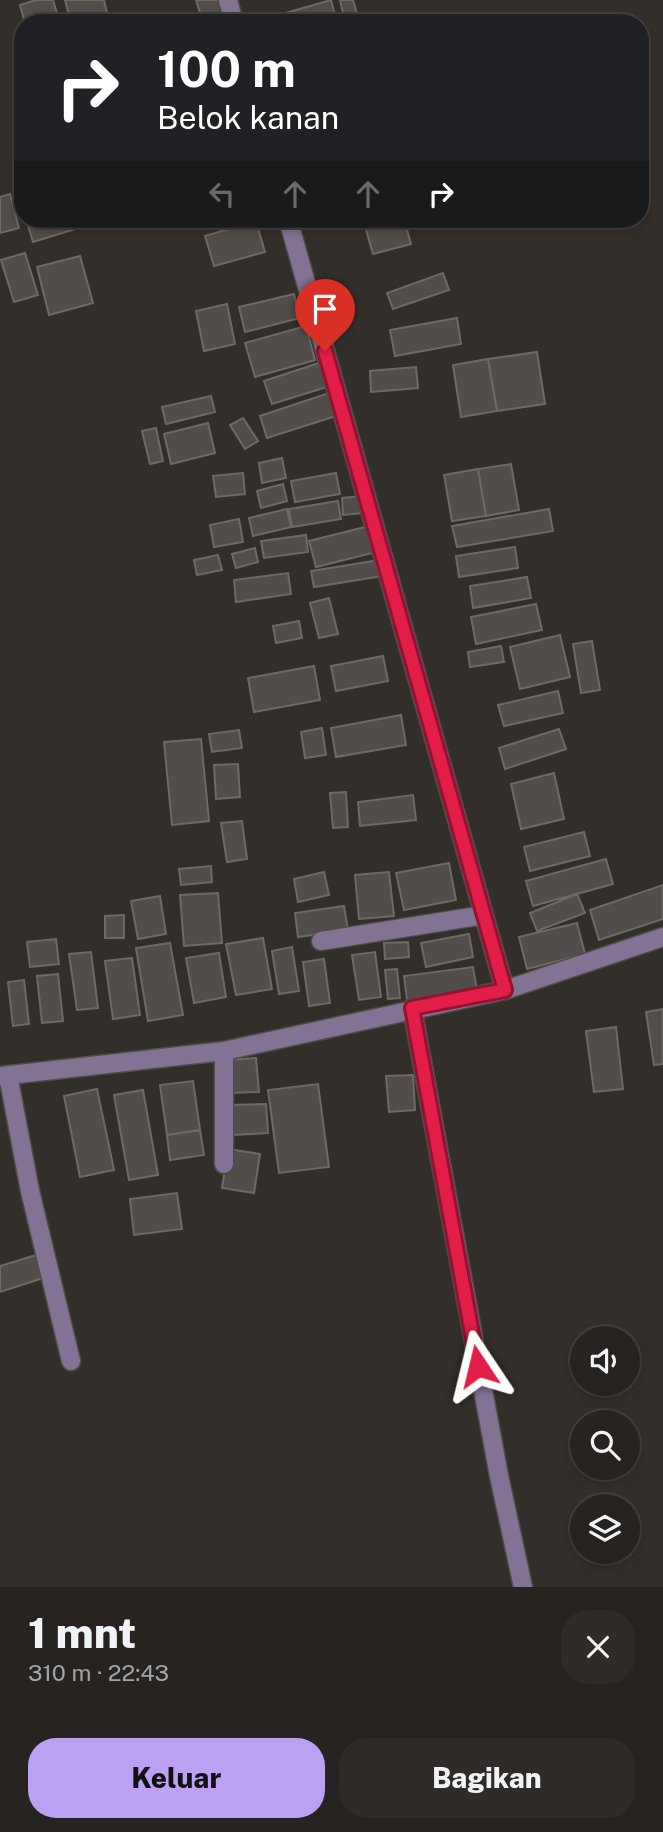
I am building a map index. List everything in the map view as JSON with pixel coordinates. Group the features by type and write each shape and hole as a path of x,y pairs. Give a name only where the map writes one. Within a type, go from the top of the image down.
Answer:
{"street":[{"path":"291,228 505,990"},
{"path":"321,942 484,915"},
{"path":"71,1361 4,1075 223,1052 412,1008 505,990 663,937"},
{"path":"412,1008 499,1476 523,1587"},
{"path":"223,1052 224,1164"}],"building":[{"path":"36,0 53,0 57,14 22,14 20,5"},
{"path":"65,0 104,0 107,14 69,14"},
{"path":"196,0 224,0 227,12 200,14"},
{"path":"331,0 335,14 282,14"},
{"path":"340,0 353,0 357,14 343,14"},
{"path":"10,194 14,209 14,228 19,228 0,233 0,197"},
{"path":"29,228 78,228 33,242"},
{"path":"232,228 258,228 265,252 214,266 205,236"},
{"path":"366,228 407,228 411,244 373,254"},
{"path":"25,253 38,295 14,302 1,260"},
{"path":"80,256 93,303 49,315 37,267"},
{"path":"443,273 449,290 393,309 387,293"},
{"path":"294,294 300,318 245,332 239,307"},
{"path":"227,304 235,344 204,351 196,311"},
{"path":"457,318 461,344 395,356 390,330"},
{"path":"306,326 315,360 255,377 245,343"},
{"path":"537,352 545,404 497,411 488,359"},
{"path":"488,359 497,411 461,417 453,365"},
{"path":"325,361 333,385 272,404 264,381"},
{"path":"416,367 418,388 371,392 370,371"},
{"path":"332,392 339,415 267,438 260,416"},
{"path":"211,396 215,412 166,424 162,407"},
{"path":"243,418 258,441 245,449 230,425"},
{"path":"208,423 215,453 171,464 164,434"},
{"path":"156,428 163,461 150,464 142,431"},
{"path":"282,458 286,478 262,483 259,463"},
{"path":"511,464 519,510 486,516 478,469"},
{"path":"478,469 486,516 452,521 444,475"},
{"path":"243,473 245,494 216,497 213,476"},
{"path":"336,473 340,494 295,502 291,481"},
{"path":"283,484 287,501 261,508 257,491"},
{"path":"362,496 364,513 343,515 342,498"},
{"path":"338,501 341,519 292,527 289,509"},
{"path":"287,509 291,527 253,536 249,518"},
{"path":"549,509 553,531 457,547 452,526"},
{"path":"239,519 243,542 214,547 210,525"},
{"path":"369,526 376,552 316,567 309,541"},
{"path":"306,535 308,552 264,558 261,541"},
{"path":"515,547 518,568 459,577 456,556"},
{"path":"255,548 258,562 236,568 232,554"},
{"path":"218,555 222,570 197,575 194,560"},
{"path":"380,560 383,576 314,587 311,571"},
{"path":"288,573 291,594 236,602 234,580"},
{"path":"527,577 531,598 473,608 470,586"},
{"path":"329,598 338,634 319,638 310,603"},
{"path":"536,604 542,630 476,644 471,617"},
{"path":"299,621 302,638 276,643 273,626"},
{"path":"560,635 570,677 520,689 510,647"},
{"path":"592,641 600,690 581,693 573,644"},
{"path":"501,646 504,662 470,667 468,652"},
{"path":"383,656 388,681 336,691 331,666"},
{"path":"314,666 320,700 254,712 248,678"},
{"path":"558,691 563,713 504,726 498,705"},
{"path":"401,715 406,745 336,757 331,728"},
{"path":"322,728 326,755 305,758 301,732"},
{"path":"559,729 566,749 505,769 499,748"},
{"path":"239,730 242,748 212,752 209,734"},
{"path":"201,739 209,821 172,825 164,742"},
{"path":"238,764 240,797 216,799 214,765"},
{"path":"554,773 564,819 521,829 511,784"},
{"path":"346,792 348,827 333,828 330,793"},
{"path":"413,795 416,820 360,826 358,802"},
{"path":"242,821 247,859 227,862 221,823"},
{"path":"584,832 590,856 530,871 524,847"},
{"path":"606,859 613,884 533,906 526,881"},
{"path":"449,863 456,900 404,910 396,873"},
{"path":"211,866 212,882 181,885 179,869"},
{"path":"324,872 329,895 298,902 294,879"},
{"path":"389,872 394,916 359,919 355,875"},
{"path":"663,885 663,919 599,940 590,910"},
{"path":"218,893 222,943 184,946 180,895"},
{"path":"577,894 585,913 537,931 530,913"},
{"path":"160,896 166,934 138,939 131,901"},
{"path":"344,906 348,930 298,937 295,913"},
{"path":"124,915 124,938 105,938 105,916"},
{"path":"577,923 585,954 527,969 519,937"},
{"path":"469,934 473,957 426,967 421,943"},
{"path":"263,938 272,989 236,995 226,944"},
{"path":"56,939 59,964 30,967 27,942"},
{"path":"408,942 409,957 385,959 384,943"},
{"path":"170,943 183,1015 148,1021 136,948"},
{"path":"292,947 299,991 279,994 272,951"},
{"path":"91,952 98,1008 77,1010 69,954"},
{"path":"375,952 381,997 359,1000 352,955"},
{"path":"219,953 226,997 194,1003 186,958"},
{"path":"132,958 140,1015 113,1019 105,961"},
{"path":"324,959 330,1003 309,1006 303,962"},
{"path":"473,967 477,991 407,1000 404,976"},
{"path":"397,969 400,998 388,999 385,970"},
{"path":"58,974 63,1021 42,1023 37,976"},
{"path":"24,980 29,1024 13,1026 8,982"},
{"path":"663,1009 663,1064 654,1065 646,1012"},
{"path":"616,1027 623,1089 594,1092 586,1031"},
{"path":"256,1058 259,1092 230,1093 228,1060"},
{"path":"413,1075 415,1110 389,1112 386,1076"},
{"path":"193,1081 200,1130 167,1135 160,1085"},
{"path":"318,1084 329,1167 279,1173 268,1090"},
{"path":"97,1089 114,1170 80,1177 64,1096"},
{"path":"143,1090 158,1175 129,1180 114,1095"},
{"path":"266,1104 268,1133 233,1135 231,1105"},
{"path":"200,1130 204,1155 170,1160 167,1135"},
{"path":"228,1149 260,1154 254,1193 222,1188"},
{"path":"177,1193 182,1229 134,1235 130,1199"},
{"path":"36,1255 43,1278 0,1292 0,1266"}],"route":[{"path":"325,351 505,990 412,1008 478,1366"}]}
